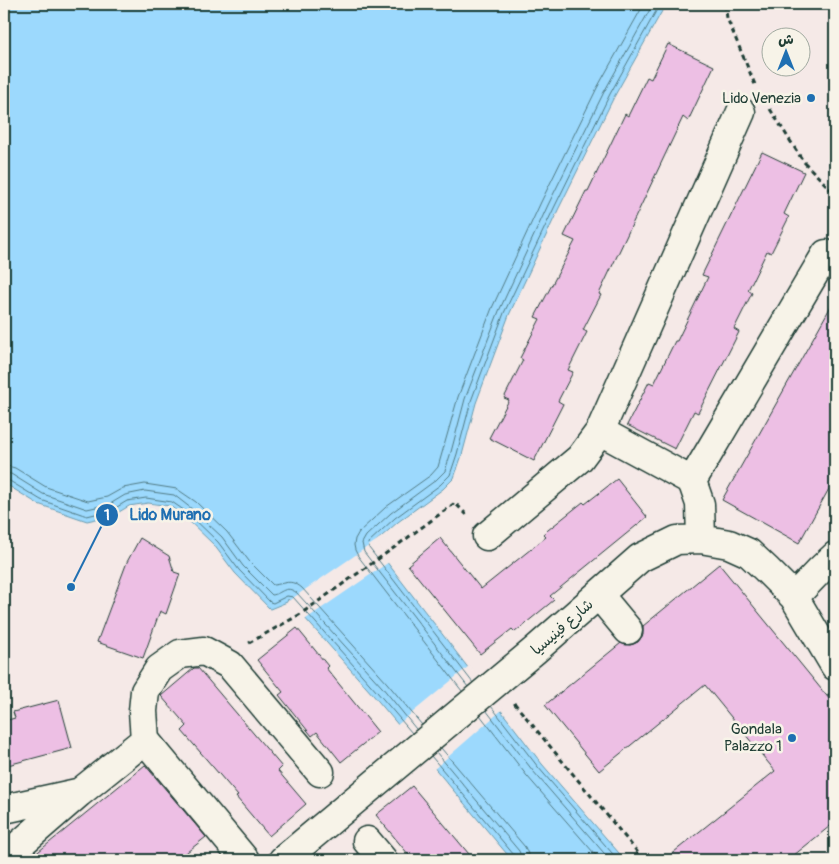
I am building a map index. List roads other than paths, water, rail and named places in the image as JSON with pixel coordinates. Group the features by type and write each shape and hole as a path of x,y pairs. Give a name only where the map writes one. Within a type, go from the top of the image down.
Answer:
{"street":[{"path":"487,536 580,458 600,431 741,112"},
{"path":"692,481 826,254"},
{"path":"600,431 692,481 700,504 701,539"},
{"name":"شارع فينيسيا","path":"283,860 534,651 640,558 677,540 701,539 728,544 749,553 794,597 830,678"},
{"path":"794,597 835,556"},
{"path":"599,595 628,630"},
{"path":"245,860 145,740 143,711 145,690 159,669 180,654 204,651 230,665 320,772"},
{"path":"4,858 78,793 145,740"},
{"path":"4,810 78,793"}],"water":[{"path":"4,4 666,4 614,97 509,315 476,403 454,478 443,489 398,522 373,544 542,764 625,860 512,860 373,695 288,599 287,602 270,609 235,573 214,545 185,517 170,506 148,503 129,506 114,515 87,521 38,504 4,483"}],"place":[{"name":"Lido Venezia","path":"811,98"},
{"name":"Lido Murano","path":"71,587"},
{"name":"Gondala Palazzo 1","path":"792,738"}]}
